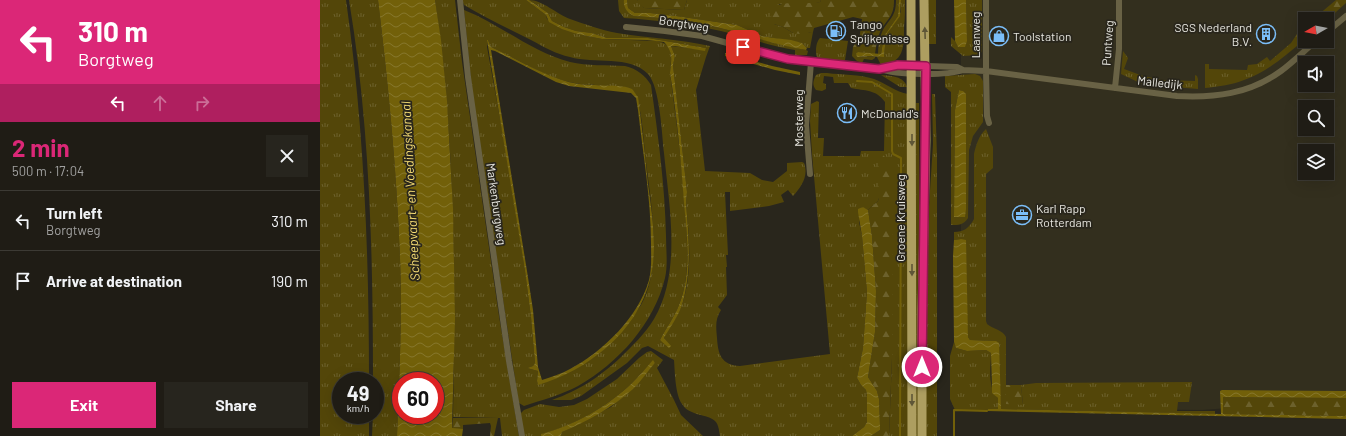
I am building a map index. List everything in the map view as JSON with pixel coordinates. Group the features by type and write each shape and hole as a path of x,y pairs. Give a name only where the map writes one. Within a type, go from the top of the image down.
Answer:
{"main road":[{"name":"Groene Kruisweg","path":"911,0 912,436"},
{"name":"Groene Kruisweg","path":"922,436 922,310 926,69 924,0"}],"street":[{"name":"Markenburgweg","path":"460,0 468,77 522,436"},
{"name":"Laanweg","path":"986,0 986,71"},
{"name":"Puntweg","path":"1114,88 1119,49 1119,0"},
{"path":"1334,26 1346,16"},
{"name":"Borgtweg","path":"626,27 702,36 788,59 886,71 926,69"},
{"name":"Malledijk","path":"926,69 957,67 963,70 986,71 1177,96 1202,97 1223,95 1262,83 1280,71 1308,48"},
{"name":"Mosterweg","path":"810,174 806,125 811,62"},
{"path":"986,71 987,116 989,123"}],"shaded area":[{"path":"961,0 1346,0 1346,399 1202,410 1003,408 961,250"}],"green space":[{"path":"320,0 346,0 357,95 364,190 368,285 369,372 332,372 332,424 369,424 369,436 320,436"},
{"path":"349,0 378,0 393,146 400,256 401,329 399,372 392,372 392,424 397,424 397,436 372,436 373,424 384,424 384,372 373,372 369,190 362,95"},
{"path":"435,0 455,0 462,62 499,316 519,436 502,436 500,418 453,417 453,208 447,104"},
{"path":"462,0 526,0 546,15 547,19 577,34 602,39 657,41 667,45 671,53 670,73 684,192 687,233 687,270 683,294 679,305 660,340 668,343 664,338 682,305 688,280 689,267 689,241 686,203 687,192 673,65 675,56 671,46 705,50 706,48 648,38 607,38 592,33 576,31 552,21 548,13 529,0 539,2 565,17 593,27 617,33 710,46 696,90 705,171 750,173 762,180 773,182 787,171 787,163 804,163 806,172 799,189 793,196 788,190 781,195 784,202 769,206 730,211 730,192 725,192 728,255 726,255 727,295 718,307 721,310 716,323 716,330 718,349 722,358 734,365 740,366 830,354 812,154 810,121 811,104 817,101 819,102 818,138 824,138 823,156 860,156 861,151 884,151 885,102 874,93 866,90 851,88 848,83 834,83 833,77 824,76 823,83 826,84 826,89 822,91 816,90 813,83 816,75 827,73 868,77 908,94 909,436 889,436 892,358 879,198 878,201 868,210 862,207 859,222 862,236 867,292 863,348 857,378 866,390 867,422 864,427 852,436 720,436 718,426 715,421 708,417 689,411 682,404 678,395 674,360 648,346 642,348 627,363 581,396 571,400 552,400 588,383 620,358 647,330 663,301 671,260 671,238 658,100 652,80 648,74 640,68 632,64 622,62 580,59 560,54 545,48 472,10 464,5"},
{"path":"618,0 624,0 624,3 634,16 706,25 806,50 808,51 807,55 795,55 795,50 730,33 673,23 624,18 619,11"},
{"path":"627,0 637,0 644,8 684,10 687,0 821,0 820,2 812,4 779,4 774,24 793,33 813,32 810,48 807,48 802,43 762,36 737,25 676,16 635,13 628,8"},
{"path":"637,0 687,0 684,10 644,8"},
{"path":"821,0 894,0 893,11 879,35 875,54 856,53 859,57 864,56 875,58 872,60 864,59 862,63 857,61 852,56 853,47 856,41 859,41 862,19 853,17 814,28 813,32 809,32 806,35 793,33 774,24 771,12 772,8 788,3 814,3 820,2"},
{"path":"896,0 899,0 898,16 884,36 881,54 878,54 881,35 895,11"},
{"path":"901,0 905,0 903,48 901,53 894,61 889,64 881,65 877,57 884,57 886,35 901,12"},
{"path":"928,0 936,0 936,44 929,44"},
{"path":"966,0 982,0 982,52 979,55 963,56 951,46 951,37 958,47 967,41"},
{"path":"1336,0 1346,0 1346,3 1334,14 1334,12 1322,12"},
{"path":"464,10 542,52 570,62 625,66 640,73 651,85 661,160 667,257 665,278 660,295 643,326 632,341 607,366 593,377 572,389 524,406 519,403 518,398 473,101","holes":["488,40 491,47 534,69 568,82 624,87 633,91 639,104 642,124 654,235 654,254 648,289 638,310 617,336 601,352 577,368 538,384 538,371 527,368 533,366 535,363 531,317 506,152 487,47"]},
{"path":"1297,34 1298,45 1270,67 1248,79 1221,86 1205,88 1205,64 1209,64 1209,69 1247,70 1248,65 1257,64 1267,57 1270,61 1291,43"},
{"path":"820,38 848,41 845,60 831,62 817,57 816,47"},
{"path":"1123,51 1128,58 1124,69 1143,76 1163,80 1195,81 1195,75 1198,79 1198,89 1140,83 1121,74"},
{"path":"975,74 980,76 983,81 983,122 973,136 969,150 968,218 963,223 956,225 951,225 951,92 945,87 945,76","holes":["959,90 963,91 966,103 963,217 954,217 955,110"]},
{"path":"881,75 893,76 900,79 907,87 900,87"},
{"path":"932,94 935,94 937,157 937,436 926,436 926,253 933,144"},
{"path":"916,103 919,103 919,436 915,436"},
{"path":"986,129 993,147 993,168 986,174 986,321 989,326 1003,333 1006,337 1006,404 1023,404 1021,385 1036,383 1192,382 1189,402 1178,402 1177,411 1215,411 1215,414 1001,409 996,341 970,340 968,337 961,239 954,240 954,232 966,229 974,219 974,154 980,137"},
{"path":"879,151 893,165 892,358 889,436 871,436 880,430 879,399 877,391 868,377 875,332 876,291 872,236 868,210 878,201 879,198"},
{"path":"954,342 956,348 967,351 986,350 991,353 991,383 992,389 998,398 998,409 988,409 987,411 955,410 950,399 950,356"},
{"path":"651,351 663,360 657,368 681,415 703,436 561,436 562,432 611,407 633,388 655,363 653,361 622,392 590,414 566,426 542,434 541,436 523,436 519,415 524,410 540,404 559,407 574,405 587,399 617,379 639,358"},
{"path":"1006,385 1021,385 1023,405 1006,404"},
{"path":"1223,397 1346,398 1346,416 1223,414"},
{"path":"453,418 498,418 494,436 490,436 490,423 463,425 463,429 452,429"}],"water":[{"name":"Scheepvaart- en Voedingskanaal","path":"378,0 435,0 441,40 447,101 453,208 455,319 452,428 463,429 462,436 397,436 397,424 444,424 444,372 399,372 401,329 400,256 390,109"},
{"path":"526,0 529,0 548,13 552,21 576,31 592,33 607,38 648,38 706,48 705,51 671,46 675,56 673,65 687,192 686,203 689,254 687,280 682,305 664,338 671,346 669,348 660,340 677,310 683,293 686,280 688,255 680,154 670,73 671,53 664,42 602,39 577,34 562,29 549,22 546,15"},
{"path":"624,0 627,0 628,8 635,13 676,16 737,25 762,36 802,43 807,48 806,50 783,45 696,23 634,16 626,10"},
{"path":"899,0 901,0 900,16 886,35 884,57 857,57 856,53 858,52 881,54 884,36 898,16"},
{"path":"954,0 966,0 967,41 965,47 958,47 955,41"},
{"path":"487,40 491,47 545,74 579,84 628,87 632,89 638,97 652,219 654,257 650,280 643,299 634,316 608,347 592,359 556,379 538,385 538,371 527,368 533,366 535,363 525,271","holes":["491,50 556,82 569,86 631,93 636,98 638,110 650,210 651,271 649,280 637,307 618,332 607,343 595,353 570,369 542,380 538,367 533,310"]},
{"path":"725,53 800,72 800,75 775,70 725,56"},
{"path":"959,90 966,94 965,217 954,217 955,110"},
{"path":"863,207 868,210 872,236 876,291 875,332 868,377 877,391 879,399 880,430 871,436 852,436 864,427 867,422 866,390 857,378 863,348 867,292 862,236 858,212 858,209"},
{"path":"954,240 966,240 968,337 970,340 996,341 999,343 1001,409 1221,414 1220,391 1222,390 1346,391 1346,398 1223,397 1223,414 1346,416 1346,419 987,411 988,409 998,409 998,398 992,393 991,353 986,350 967,351 956,348 954,342"},
{"path":"653,360 655,363 636,386 608,408 590,419 562,432 561,436 541,436 541,434 566,426 590,414 612,400 632,383"}],"waterway":[{"path":"857,81 872,82 892,94 892,151 893,154 901,158 900,436"},
{"path":"954,436 954,410 987,411"}],"place":[{"name":"Tango Spijkenisse","path":"836,31"},
{"name":"SGS Nederland B.V.","path":"1266,34"},
{"name":"Toolstation","path":"999,36"},
{"name":"McDonald's","path":"847,113"},
{"name":"Karl Rapp Rotterdam","path":"1022,215"}],"route":[{"path":"743,47 788,59 811,62 879,69 898,65 926,66 922,367"}]}
